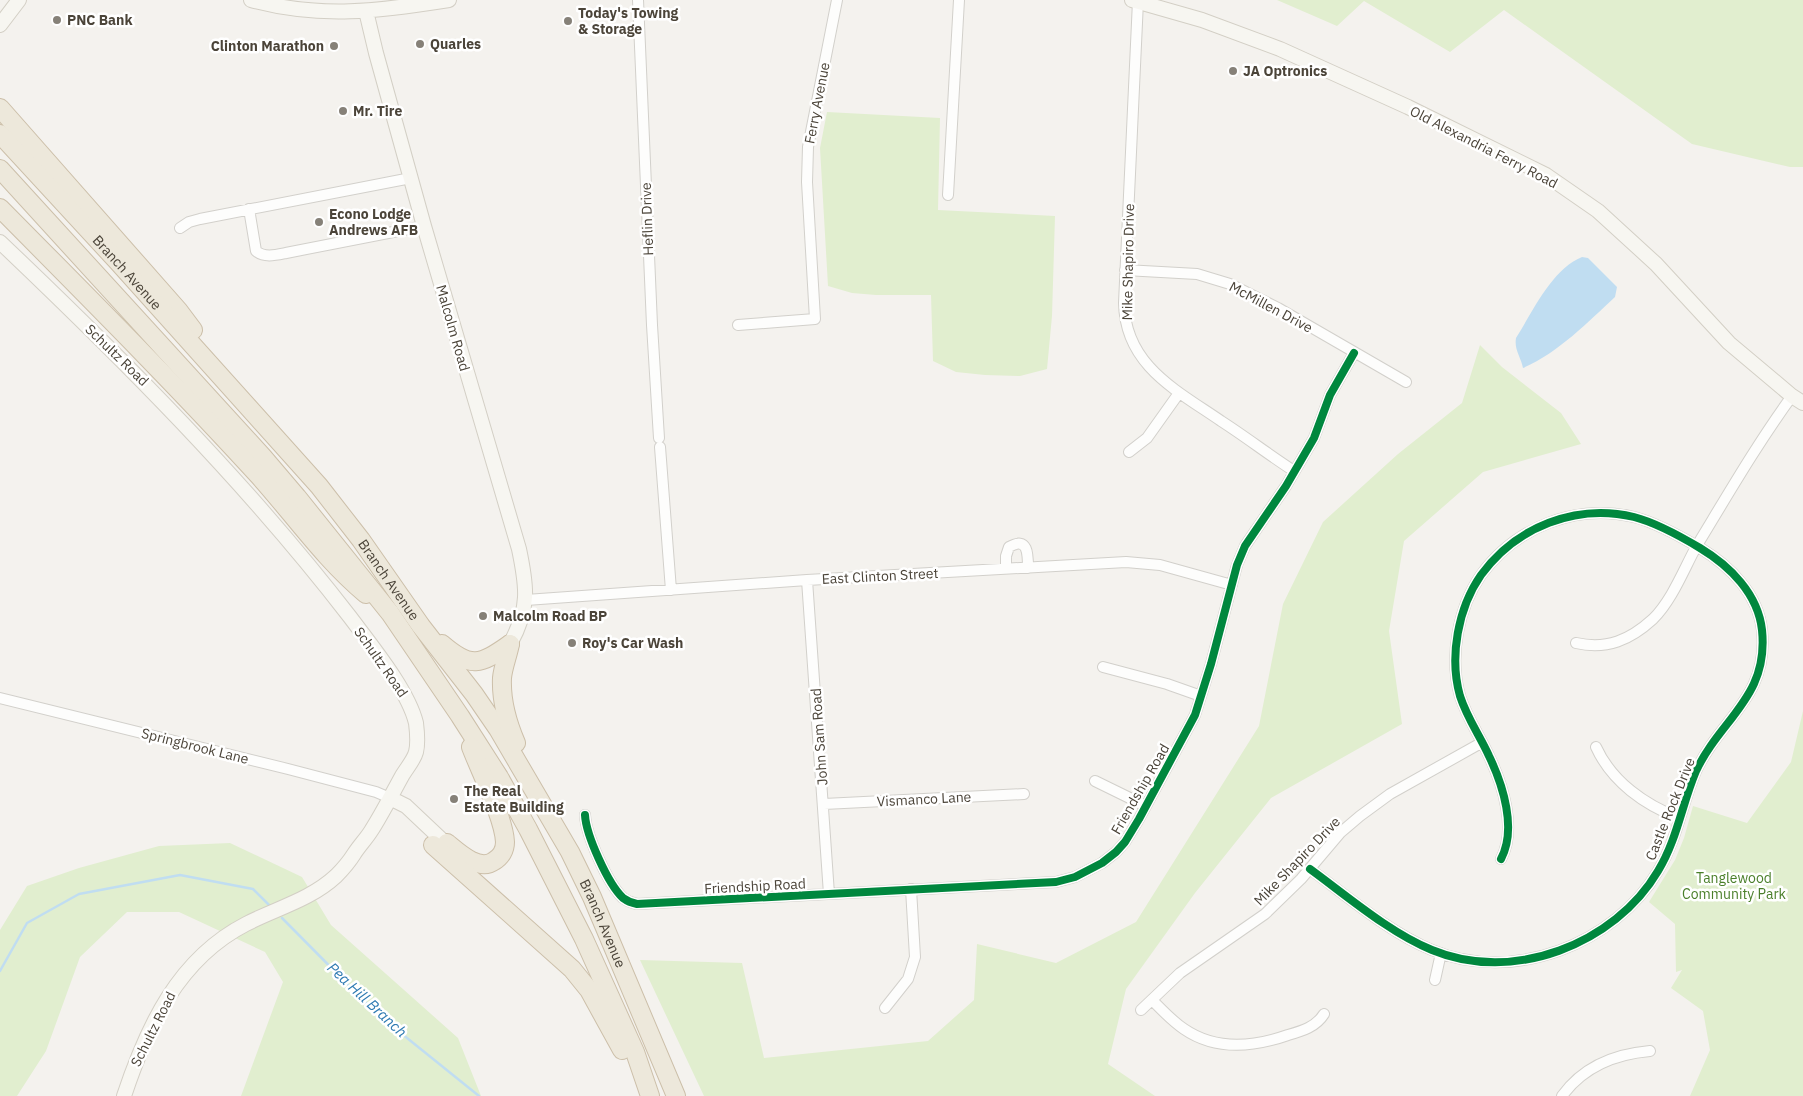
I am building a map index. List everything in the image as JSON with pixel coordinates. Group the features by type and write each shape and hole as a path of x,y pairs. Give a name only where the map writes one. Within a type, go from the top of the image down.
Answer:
{"highway":[{"path":"0,108 178,310 226,372 260,421"},
{"name":"Branch Avenue","path":"0,134 319,486 362,540 421,626 474,694 498,729 570,852 592,897 676,1096"},
{"name":"Branch Avenue","path":"0,169 263,457 390,613 499,777 543,858 584,939 635,1052 649,1096"},
{"path":"0,208 117,327 259,477 345,577 390,613"},
{"path":"421,626 451,652 466,660 481,662 510,644"},
{"path":"510,644 502,676 503,699 509,729 546,812"},
{"path":"437,842 470,861 482,864 493,863 503,853 505,841 500,819 460,716"},
{"path":"437,842 572,969 588,990 649,1096"}],"street":[{"path":"0,25 19,0"},
{"path":"251,0 307,11 325,12 366,11 449,0"},
{"name":"Heflin Drive","path":"638,0 652,325 671,590"},
{"name":"Ferry Avenue","path":"738,325 815,319 807,161 809,135 837,0"},
{"path":"948,195 959,0"},
{"name":"Mike Shapiro Drive","path":"1135,1 1124,310 1128,331 1140,354 1152,370 1180,393 1294,471"},
{"name":"Old Alexandria Ferry Road","path":"1135,1 1202,20 1280,49 1453,129 1546,175 1598,211 1656,264 1729,344 1798,399"},
{"name":"Malcolm Road","path":"366,11 424,226 524,573 526,600 520,622 510,644"},
{"path":"180,228 183,224 200,219 411,178"},
{"path":"249,209 256,251 259,254 265,255 286,253 424,226"},
{"name":"Schultz Road","path":"0,242 150,388 228,472 325,584 390,672 409,702 416,725 416,752 371,830 350,860 334,878 312,894 231,933 202,956 182,977 168,997 139,1051 124,1096"},
{"name":"McMillen Drive","path":"1125,270 1187,273 1219,280 1263,301 1406,382"},
{"name":"Friendship Road","path":"585,814 586,828 589,836 611,882 621,896 634,903 670,903 1056,882 1076,877 1093,869 1116,852 1132,831 1191,725 1211,664 1232,585 1245,546 1314,438 1330,395 1354,353"},
{"path":"1129,452 1147,438 1180,393"},
{"path":"1576,644 1598,646 1613,644 1648,624 1666,603 1697,546 1762,438 1798,399"},
{"name":"Castle Rock Drive","path":"1310,869 1397,931 1428,949 1479,961 1532,958 1557,952 1604,928 1629,908 1651,882 1671,846 1686,795 1705,754 1750,694 1756,680 1762,655 1760,620 1752,598 1728,569 1697,546 1657,525 1632,517 1603,513 1577,515 1541,525 1509,545 1476,582 1466,603 1457,640 1456,665 1458,685 1466,712 1498,776 1506,809 1508,836 1501,859"},
{"path":"1006,569 1007,551 1009,547 1018,544 1024,545 1027,549 1028,568"},
{"name":"East Clinton Street","path":"526,600 807,580 1136,562 1173,568 1232,585"},
{"name":"John Sam Road","path":"807,580 829,894"},
{"path":"1103,667 1167,684 1201,696"},
{"name":"Springbrook Lane","path":"0,698 297,771 376,792 390,798"},
{"name":"Mike Shapiro Drive","path":"1141,1010 1166,984 1180,973 1265,914 1310,869 1340,833 1360,816 1390,794 1482,743"},
{"path":"1596,747 1612,772 1632,792 1659,810 1679,818"},
{"path":"1095,780 1146,806"},
{"name":"Vismanco Lane","path":"824,804 1024,794"},
{"path":"390,798 400,813 437,842"},
{"path":"885,1008 908,979 915,957 911,889"},
{"path":"1435,980 1441,953"},
{"path":"1152,1000 1184,1029 1214,1042 1233,1045 1253,1045 1295,1033 1312,1026 1324,1014"},
{"path":"1562,1096 1572,1084 1591,1068 1604,1061 1650,1051"}],"green space":[{"path":"1277,0 1803,0 1803,167 1790,167 1692,144 1504,10 1450,52 1364,1 1337,26"},
{"path":"827,112 940,118 938,210 1055,216 1052,316 1047,369 1020,376 956,372 933,361 931,295 852,293 828,286 820,148"},
{"path":"1480,345 1502,367 1561,413 1581,444 1483,472 1404,541 1389,631 1402,724 1271,798 1195,893 1126,989 1108,1064 1155,1096 704,1096 640,960 742,963 764,1058 928,1041 974,1000 977,944 1056,963 1136,922 1259,726 1283,604 1323,522 1398,454 1462,403"},
{"name":"Tanglewood Community Park","path":"1803,711 1803,1096 1690,1096 1710,1050 1703,1011 1671,988 1682,970 1676,972 1675,924 1649,902 1675,860 1684,838 1693,806 1747,823 1791,762"},
{"path":"230,843 302,877 331,925 458,1038 481,1096 241,1096 283,982 265,952 179,912 127,912 80,957 46,1051 17,1096 0,1096 0,930 27,886 79,868 159,846"}],"water":[{"path":"1582,257 1588,258 1617,287 1615,297 1560,346 1523,368 1517,350 1516,338 1552,281 1571,263"}],"waterway":[{"name":"Pea Hill Branch","path":"0,971 27,923 79,894 180,875 253,889 270,906"},
{"name":"Pea Hill Branch","path":"282,918 376,1013 479,1096"}],"cycle path":[{"path":"585,815 589,834 611,882 623,898 637,904 1056,882 1075,877 1102,863 1125,842 1195,715 1211,664 1237,565 1245,546 1286,486 1314,438 1330,395 1354,353"},
{"path":"1310,869 1400,934 1432,950 1463,959 1495,962 1528,959 1559,951 1589,937 1616,919 1639,897 1665,859 1696,771 1706,752 1741,706 1751,690 1758,673 1762,653 1762,630 1755,605 1741,582 1711,555 1676,534 1643,520 1612,514 1591,513 1549,523 1529,532 1495,558 1481,575 1466,602 1461,618 1455,665 1460,696 1489,756 1503,793 1508,821 1508,834 1506,847 1501,859"}],"place":[{"name":"PNC Bank","path":"57,20"},
{"name":"Today's Towing & Storage","path":"568,21"},
{"name":"Quarles","path":"420,44"},
{"name":"Clinton Marathon","path":"334,46"},
{"name":"JA Optronics","path":"1233,71"},
{"name":"Mr. Tire","path":"343,111"},
{"name":"Econo Lodge Andrews AFB","path":"319,222"},
{"name":"Malcolm Road BP","path":"483,616"},
{"name":"Roy's Car Wash","path":"572,643"},
{"name":"The Real Estate Building","path":"454,799"}]}
